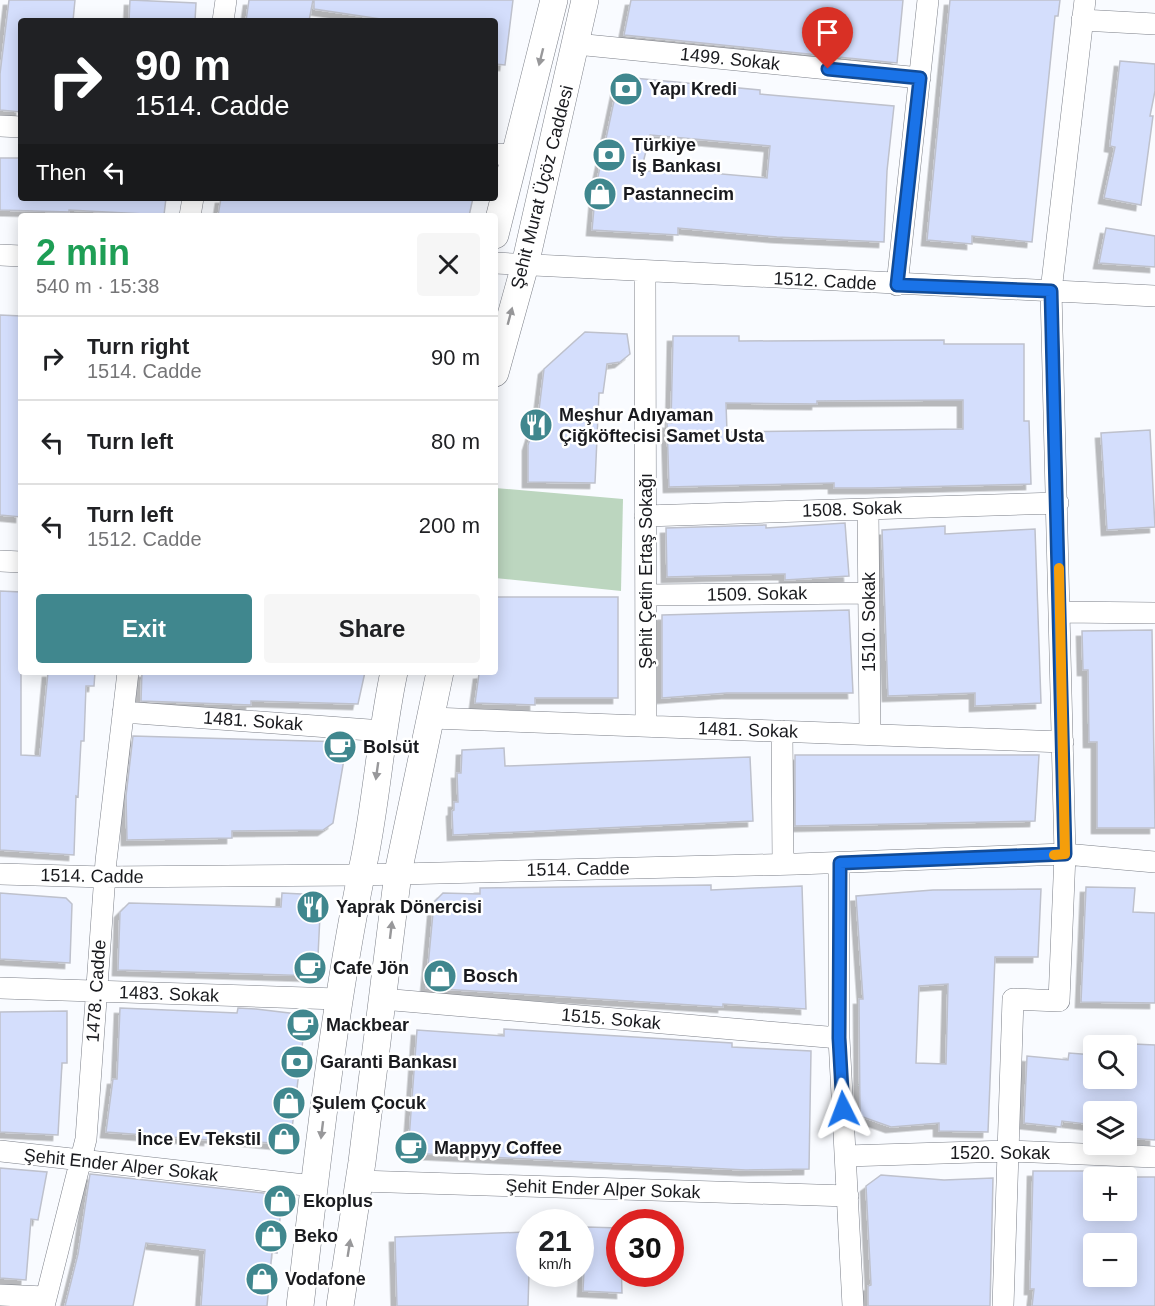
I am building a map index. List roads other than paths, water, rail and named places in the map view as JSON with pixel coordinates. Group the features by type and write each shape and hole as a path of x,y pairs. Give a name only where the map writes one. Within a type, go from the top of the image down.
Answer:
{"main road":[{"name":"Şehit Murat Üçöz Caddesi","path":"498,213 506,154 554,0"},
{"name":"Şehit Murat Üçöz Caddesi","path":"498,362 525,265 585,0"},
{"path":"300,1306 338,999 393,675"},
{"path":"340,1306 359,1181 398,873 440,675"}],"street":[{"path":"223,18 226,0"},
{"path":"897,285 928,0"},
{"path":"1003,1306 1013,999 1059,1001 1065,854 1051,291 1083,10 1155,24"},
{"name":"1499. Sokak","path":"576,44 920,78"},
{"path":"0,126 18,127"},
{"path":"0,255 18,256"},
{"name":"1512. Cadde","path":"498,263 897,285 1155,296"},
{"name":"Şehit Çetin Ertaş Sokağı","path":"645,272 646,726"},
{"name":"1508. Sokak","path":"645,516 1058,503"},
{"name":"1510. Sokak","path":"868,509 870,734"},
{"path":"0,561 18,562"},
{"name":"1509. Sokak","path":"646,595 869,593"},
{"path":"1060,612 1155,612"},
{"name":"1478. Cadde","path":"44,1302 82,1160 105,877 128,675"},
{"name":"1481. Sokak","path":"123,712 382,731"},
{"name":"1481. Sokak","path":"432,718 1063,742"},
{"path":"782,731 783,864"},
{"name":"1514. Cadde","path":"0,874 105,877 359,875 840,863 1065,854 1155,862"},
{"path":"840,863 839,1038 853,1306"},
{"name":"1483. Sokak","path":"0,988 338,999"},
{"name":"1515. Sokak","path":"382,999 839,1038"},
{"name":"Şehit Ender Alper Sokak","path":"0,1151 314,1186"},
{"name":"1520. Sokak","path":"846,1156 1008,1151 1155,1157"},
{"name":"Şehit Ender Alper Sokak","path":"359,1181 848,1196"},
{"path":"0,1295 44,1302"}],"place":[{"name":"Yapı Kredi","path":"626,89"},
{"name":"Türkiye İş Bankası","path":"609,155"},
{"name":"Pastannecim","path":"600,194"},
{"name":"Meşhur Adıyaman Çiğköftecisi Samet Usta","path":"536,425"},
{"name":"Bolsüt","path":"340,747"},
{"name":"Yaprak Dönercisi","path":"313,907"},
{"name":"Cafe Jön","path":"310,968"},
{"name":"Bosch","path":"440,976"},
{"name":"Mackbear","path":"303,1025"},
{"name":"Garanti Bankası","path":"297,1062"},
{"name":"Şulem Çocuk","path":"289,1103"},
{"name":"İnce Ev Tekstil","path":"284,1139"},
{"name":"Mappyy Coffee","path":"411,1148"},
{"name":"Ekoplus","path":"280,1201"},
{"name":"Beko","path":"271,1236"},
{"name":"Vodafone","path":"262,1279"}]}
